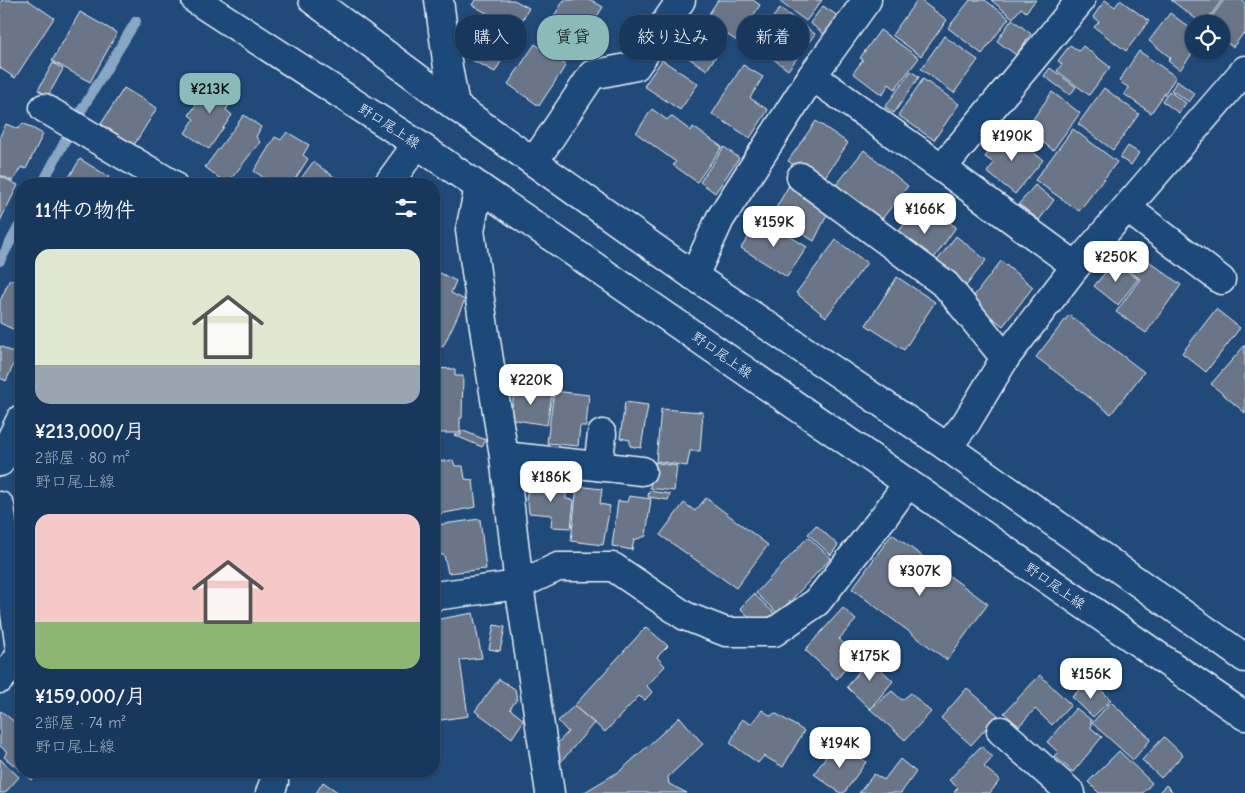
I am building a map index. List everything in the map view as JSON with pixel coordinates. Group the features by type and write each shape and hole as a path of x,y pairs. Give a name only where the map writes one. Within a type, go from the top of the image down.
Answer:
{"street":[{"name":"野口尾上線","path":"196,0 479,186 907,484 1245,716"},
{"path":"313,0 455,106 694,276 947,447 1245,658"},
{"path":"534,162 592,76 636,66 681,0"},
{"path":"694,276 720,219 812,76 867,0"},
{"path":"942,168 1080,0"},
{"path":"444,4 447,60 455,106"},
{"path":"947,447 966,423 1005,358 1076,266 1245,70"},
{"path":"812,76 1076,266"},
{"path":"53,113 86,132 155,178"},
{"path":"392,178 417,144"},
{"path":"801,177 946,285 1005,358"},
{"path":"479,186 470,230 504,456 520,585 550,793"},
{"path":"1127,208 1221,280"},
{"path":"0,462 15,431"},
{"path":"598,466 602,434"},
{"path":"504,456 642,471"},
{"path":"440,595 520,585 558,567 613,567 685,616 726,632 774,632 817,602 885,516 907,484"},
{"path":"0,506 15,613"},
{"path":"0,679 15,663"},
{"path":"1001,731 1072,793"}],"building":[{"path":"2,0 28,0 54,18 15,78 0,68 0,3"},
{"path":"475,0 514,0 529,8 525,15 490,15 472,5"},
{"path":"564,0 591,0 603,7 598,15 555,15"},
{"path":"718,0 753,0 760,5 754,15 737,15 737,41 727,34 727,15 708,15"},
{"path":"782,0 822,0 809,17 809,15 798,15 780,2"},
{"path":"917,0 920,0 947,20 921,56 892,35"},
{"path":"970,0 985,0 1009,18 982,54 948,28"},
{"path":"991,0 1036,0 1026,12 1021,8 1013,18"},
{"path":"1105,0 1115,7 1120,0 1149,21 1126,51 1094,27 1099,22 1093,17"},
{"path":"1171,0 1222,0 1211,15 1191,15"},
{"path":"1224,0 1242,0 1245,3 1245,36 1243,34 1233,47 1230,45 1230,15 1213,15"},
{"path":"823,6 838,16 824,34 810,23"},
{"path":"780,8 789,15 775,15"},
{"path":"80,12 117,33 90,82 52,61"},
{"path":"1170,13 1185,24 1185,60 1187,60 1180,70 1168,61 1171,58 1149,41"},
{"path":"1012,19 1031,34 1016,55 997,41"},
{"path":"809,30 815,34 809,42"},
{"path":"880,30 919,58 895,89 889,84 882,95 853,73 863,60 860,58"},
{"path":"944,36 978,60 954,93 921,69"},
{"path":"535,44 537,45 537,60 559,60 566,65 539,106 508,84 524,60 527,60 527,56"},
{"path":"1070,45 1079,51 1083,46 1110,67 1089,95 1057,71 1062,64 1058,61"},
{"path":"1139,51 1176,77 1151,113 1124,94 1129,88 1119,81"},
{"path":"472,60 502,60 495,72"},
{"path":"662,60 698,84 680,110 644,86"},
{"path":"692,60 713,60 707,70"},
{"path":"775,60 796,60 788,70"},
{"path":"53,63 63,69 48,96 38,90"},
{"path":"743,65 763,77 750,98 768,110 750,138 712,114"},
{"path":"1050,68 1076,87 1070,95 1044,76"},
{"path":"911,71 919,77 894,113 885,107"},
{"path":"923,79 959,104 934,140 898,115"},
{"path":"213,80 235,95 226,110 232,115 209,149 185,133 194,119 189,115"},
{"path":"1177,81 1195,94 1189,102 1171,90"},
{"path":"124,88 157,108 134,145 101,124"},
{"path":"1104,88 1139,114 1113,150 1078,124"},
{"path":"1169,91 1186,103 1179,113 1162,101"},
{"path":"1052,92 1080,113 1053,150 1026,129"},
{"path":"652,109 667,120 671,116 691,131 693,127 722,147 697,182 673,165 676,162 636,133"},
{"path":"244,115 261,127 256,137 260,142 232,178 219,178 205,167"},
{"path":"816,121 848,143 820,184 788,161"},
{"path":"23,123 43,134 26,169 21,167 13,181 0,175 0,136 6,124 18,129"},
{"path":"1073,129 1117,162 1079,211 1035,180"},
{"path":"1006,131 1043,160 1015,194 987,172 994,163 985,157"},
{"path":"287,132 309,145 303,155 308,159 296,178 264,178 254,171 275,137 281,140"},
{"path":"1128,146 1139,153 1131,165 1120,158"},
{"path":"724,147 739,158 715,193 700,182"},
{"path":"864,150 908,186 877,225 833,189"},
{"path":"80,159 109,177 108,178 69,178"},
{"path":"313,162 336,178 301,178"},
{"path":"0,176 15,184 15,191 0,221"},
{"path":"792,180 830,209 814,241 772,215"},
{"path":"1035,185 1054,200 1039,220 1019,204"},
{"path":"916,208 937,223 941,217 956,227 930,264 894,238"},
{"path":"761,218 807,247 787,277 741,248"},
{"path":"956,236 986,260 963,290 933,266"},
{"path":"836,240 867,263 826,317 796,293"},
{"path":"1138,253 1181,285 1146,333 1116,312 1140,279 1126,269"},
{"path":"1001,261 1033,287 1003,326 970,301"},
{"path":"1114,262 1138,279 1118,305 1094,286"},
{"path":"440,273 456,281 451,293 465,300 443,347 440,345"},
{"path":"897,277 935,302 904,350 866,325"},
{"path":"10,279 15,282 15,330 0,323 0,301"},
{"path":"1216,309 1240,328 1206,372 1182,353"},
{"path":"1069,315 1144,372 1111,414 1036,357"},
{"path":"1245,345 1245,413 1211,384"},
{"path":"0,346 15,354 15,362 6,381 0,378"},
{"path":"440,368 455,369 455,376 463,376 460,433 440,433"},
{"path":"515,387 552,394 547,425 510,419"},
{"path":"554,391 589,395 586,426 580,426 578,446 547,443"},
{"path":"625,402 648,405 641,448 630,446 630,440 620,438"},
{"path":"661,409 703,412 700,451 690,451 687,466 656,461"},
{"path":"461,430 486,440 482,447 454,435 461,435"},
{"path":"453,460 455,466 463,466 465,479 473,480 476,507 440,514 440,461"},
{"path":"653,462 677,466 674,491 650,488"},
{"path":"529,482 566,484 566,499 574,500 571,528 551,527 552,515 529,513 526,500"},
{"path":"577,486 602,489 600,504 610,506 603,545 571,541"},
{"path":"649,491 670,494 668,500 648,497"},
{"path":"629,496 651,499 646,536 634,540 632,550 612,546 618,501 627,502"},
{"path":"706,498 768,545 736,588 660,535 684,503 695,511"},
{"path":"480,519 486,569 448,573 444,555 440,555 440,524"},
{"path":"816,525 838,545 831,555 808,534"},
{"path":"892,534 988,604 947,660 852,589"},
{"path":"808,537 831,558 778,614 756,593"},
{"path":"754,594 776,615 753,621 740,608"},
{"path":"843,608 856,620 839,639 856,655 837,679 805,650"},
{"path":"473,613 482,658 460,660 468,716 440,720 440,619"},
{"path":"494,625 505,627 500,651 489,649"},
{"path":"646,627 668,646 657,657 665,666 647,686 652,692 645,700 639,696 605,732 574,706"},
{"path":"874,652 880,657 876,665 893,681 870,709 847,687"},
{"path":"1040,675 1071,705 1052,725 1035,709 1019,726 1004,713"},
{"path":"499,679 515,689 517,699 510,709 524,720 512,738 475,711"},
{"path":"1086,683 1095,692 1099,688 1111,700 1093,717 1072,697"},
{"path":"967,688 998,715 971,745 941,718"},
{"path":"892,691 902,700 911,693 931,712 905,740 870,709"},
{"path":"1111,702 1151,739 1133,760 1092,723"},
{"path":"574,706 594,723 560,763 552,749 568,732 558,721"},
{"path":"1076,708 1091,720 1091,728 1102,737 1073,772 1054,756 1058,752 1047,742"},
{"path":"762,710 771,716 775,713 804,731 783,767 764,756 758,763 730,743 742,719 751,724"},
{"path":"1,711 15,722 15,766 4,757 7,752 0,746"},
{"path":"680,717 703,744 668,777 669,784 687,793 583,793 620,771"},
{"path":"1164,737 1183,755 1161,778 1142,760"},
{"path":"846,746 866,762 844,793 840,793 814,774 830,751 838,756"},
{"path":"981,746 993,757 984,767 1000,780 990,793 954,792 958,788 949,780"},
{"path":"1119,751 1152,783 1143,793 1099,793 1088,782"},
{"path":"0,759 15,773 15,778 18,778 5,793 0,793"},
{"path":"900,759 916,772 901,793 859,793 874,774 884,780"},
{"path":"323,782 339,793 316,793"},
{"path":"1166,785 1174,793 1158,793"}],"waterway":[{"path":"45,178 81,111 136,21"},
{"path":"0,261 15,233"}]}
